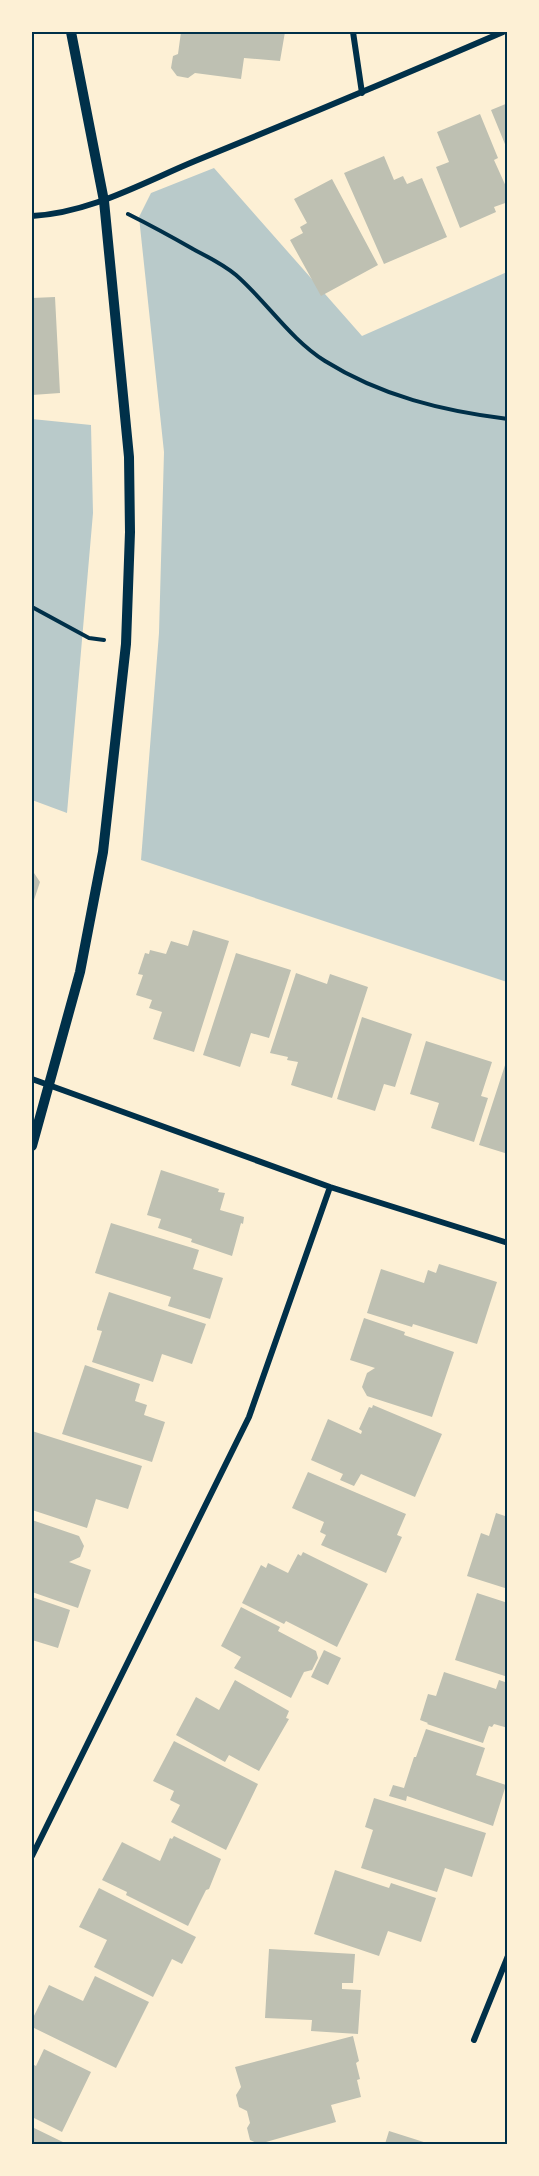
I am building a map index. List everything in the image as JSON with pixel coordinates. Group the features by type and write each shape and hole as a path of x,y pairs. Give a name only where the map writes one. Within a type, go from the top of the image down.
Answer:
{"street":[{"path":"32,1146 80,972 103,852 126,644 130,531 129,457 104,201 70,32"},
{"path":"353,32 362,93"},
{"path":"32,216 44,216 104,201 503,32"},
{"path":"32,1079 330,1188 507,1243"},
{"path":"32,1856 249,1417 330,1188"},
{"path":"474,2040 507,1956"}],"path":[{"path":"104,201 234,273 298,338 324,360 391,393 437,408 507,419"},
{"path":"32,607 89,638 126,644"}],"shaded area":[{"path":"214,168 362,336 507,272 507,982 141,860 159,633 164,452 139,217 151,193"},
{"path":"32,419 91,425 93,513 67,813 32,800"}],"building":[{"path":"181,32 285,32 280,61 244,58 241,79 195,73 188,78 177,76 171,68 173,56 178,54"},
{"path":"508,103 508,149 507,149 491,110"},
{"path":"480,114 498,158 494,160 508,191 508,202 494,207 496,212 460,228 436,167 449,162 437,132"},
{"path":"384,156 394,180 403,176 407,184 422,178 447,237 384,264 344,173"},
{"path":"332,179 378,265 321,296 290,240 303,233 300,227 307,223 294,199"},
{"path":"55,297 60,393 32,395 32,298"},
{"path":"32,870 40,882 32,906"},
{"path":"193,930 229,941 194,1052 153,1039 162,1012 149,1008 152,1000 136,995 143,975 138,974 145,953 149,954 150,950 166,954 171,941 188,946"},
{"path":"236,953 291,970 269,1038 251,1033 240,1067 203,1055"},
{"path":"296,973 327,984 330,974 368,987 332,1098 291,1085 298,1062 270,1053"},
{"path":"362,1017 412,1034 395,1087 384,1084 375,1111 337,1099"},
{"path":"426,1041 492,1062 481,1096 488,1098 474,1142 431,1128 439,1103 410,1094"},
{"path":"508,1059 508,1154 479,1145"},
{"path":"161,1170 225,1193 220,1210 244,1217 232,1256 158,1228 161,1219 147,1215"},
{"path":"111,1223 199,1250 193,1269 223,1278 210,1319 168,1306 171,1297 95,1273"},
{"path":"439,1264 497,1282 477,1344 413,1324 412,1327 367,1313 381,1269 424,1283 428,1270 436,1273"},
{"path":"109,1292 206,1324 192,1364 162,1354 153,1382 92,1362 102,1331 97,1328"},
{"path":"364,1318 454,1352 432,1417 367,1396 362,1387 367,1373 375,1368 350,1360"},
{"path":"85,1365 140,1384 135,1401 147,1405 144,1415 165,1422 152,1462 62,1434"},
{"path":"373,1405 442,1434 415,1497 361,1474 354,1486 340,1480 343,1474 311,1460 328,1419 361,1434 362,1431 359,1429 369,1407 372,1408"},
{"path":"32,1431 142,1466 128,1509 96,1499 87,1528 32,1510"},
{"path":"308,1472 406,1514 397,1535 402,1537 386,1573 321,1545 326,1535 320,1532 324,1522 292,1508"},
{"path":"496,1513 508,1517 508,1589 467,1576 481,1533 489,1536"},
{"path":"32,1520 79,1536 84,1546 80,1557 69,1562 91,1570 78,1608 32,1592"},
{"path":"303,1552 368,1584 337,1647 286,1621 284,1624 242,1603 261,1565 266,1568 268,1563 288,1573 298,1554 301,1556"},
{"path":"477,1593 508,1603 508,1677 455,1660"},
{"path":"32,1597 70,1610 58,1648 32,1640"},
{"path":"241,1607 280,1627 278,1631 316,1651 318,1658 312,1670 304,1672 291,1698 234,1668 241,1657 221,1646"},
{"path":"324,1650 341,1658 328,1685 311,1677"},
{"path":"444,1672 496,1689 499,1680 508,1683 508,1728 494,1724 492,1727 489,1726 483,1743 420,1720 428,1694 436,1696"},
{"path":"235,1680 289,1711 286,1718 289,1719 259,1771 229,1755 225,1762 176,1735 196,1697 219,1710"},
{"path":"426,1729 485,1748 476,1775 506,1785 493,1826 407,1796 406,1801 389,1796 393,1785 404,1788"},
{"path":"174,1741 258,1784 226,1850 171,1822 180,1805 170,1800 174,1791 153,1781"},
{"path":"374,1798 486,1833 472,1877 445,1868 437,1892 361,1868 373,1830 365,1827"},
{"path":"174,1836 221,1859 209,1889 206,1890 188,1926 126,1895 127,1892 102,1880 122,1842 160,1861 170,1838"},
{"path":"335,1870 389,1888 391,1883 436,1898 421,1942 388,1931 379,1956 314,1934"},
{"path":"99,1888 196,1937 182,1964 172,1959 153,1997 94,1967 107,1940 79,1927"},
{"path":"269,1949 355,1954 353,1983 342,1983 342,1989 361,1990 358,2034 311,2031 312,2020 265,2018"},
{"path":"95,1976 149,2002 116,2068 32,2027 32,2020 49,1985 83,2001"},
{"path":"353,2036 359,2061 356,2063 361,2097 331,2105 336,2122 259,2144 250,2140 247,2111 239,2107 236,2095 241,2087 235,2067"},
{"path":"44,2049 91,2072 62,2132 32,2117 32,2064 36,2066"},
{"path":"32,2127 67,2144 32,2144"},
{"path":"389,2131 430,2144 385,2144"}]}
